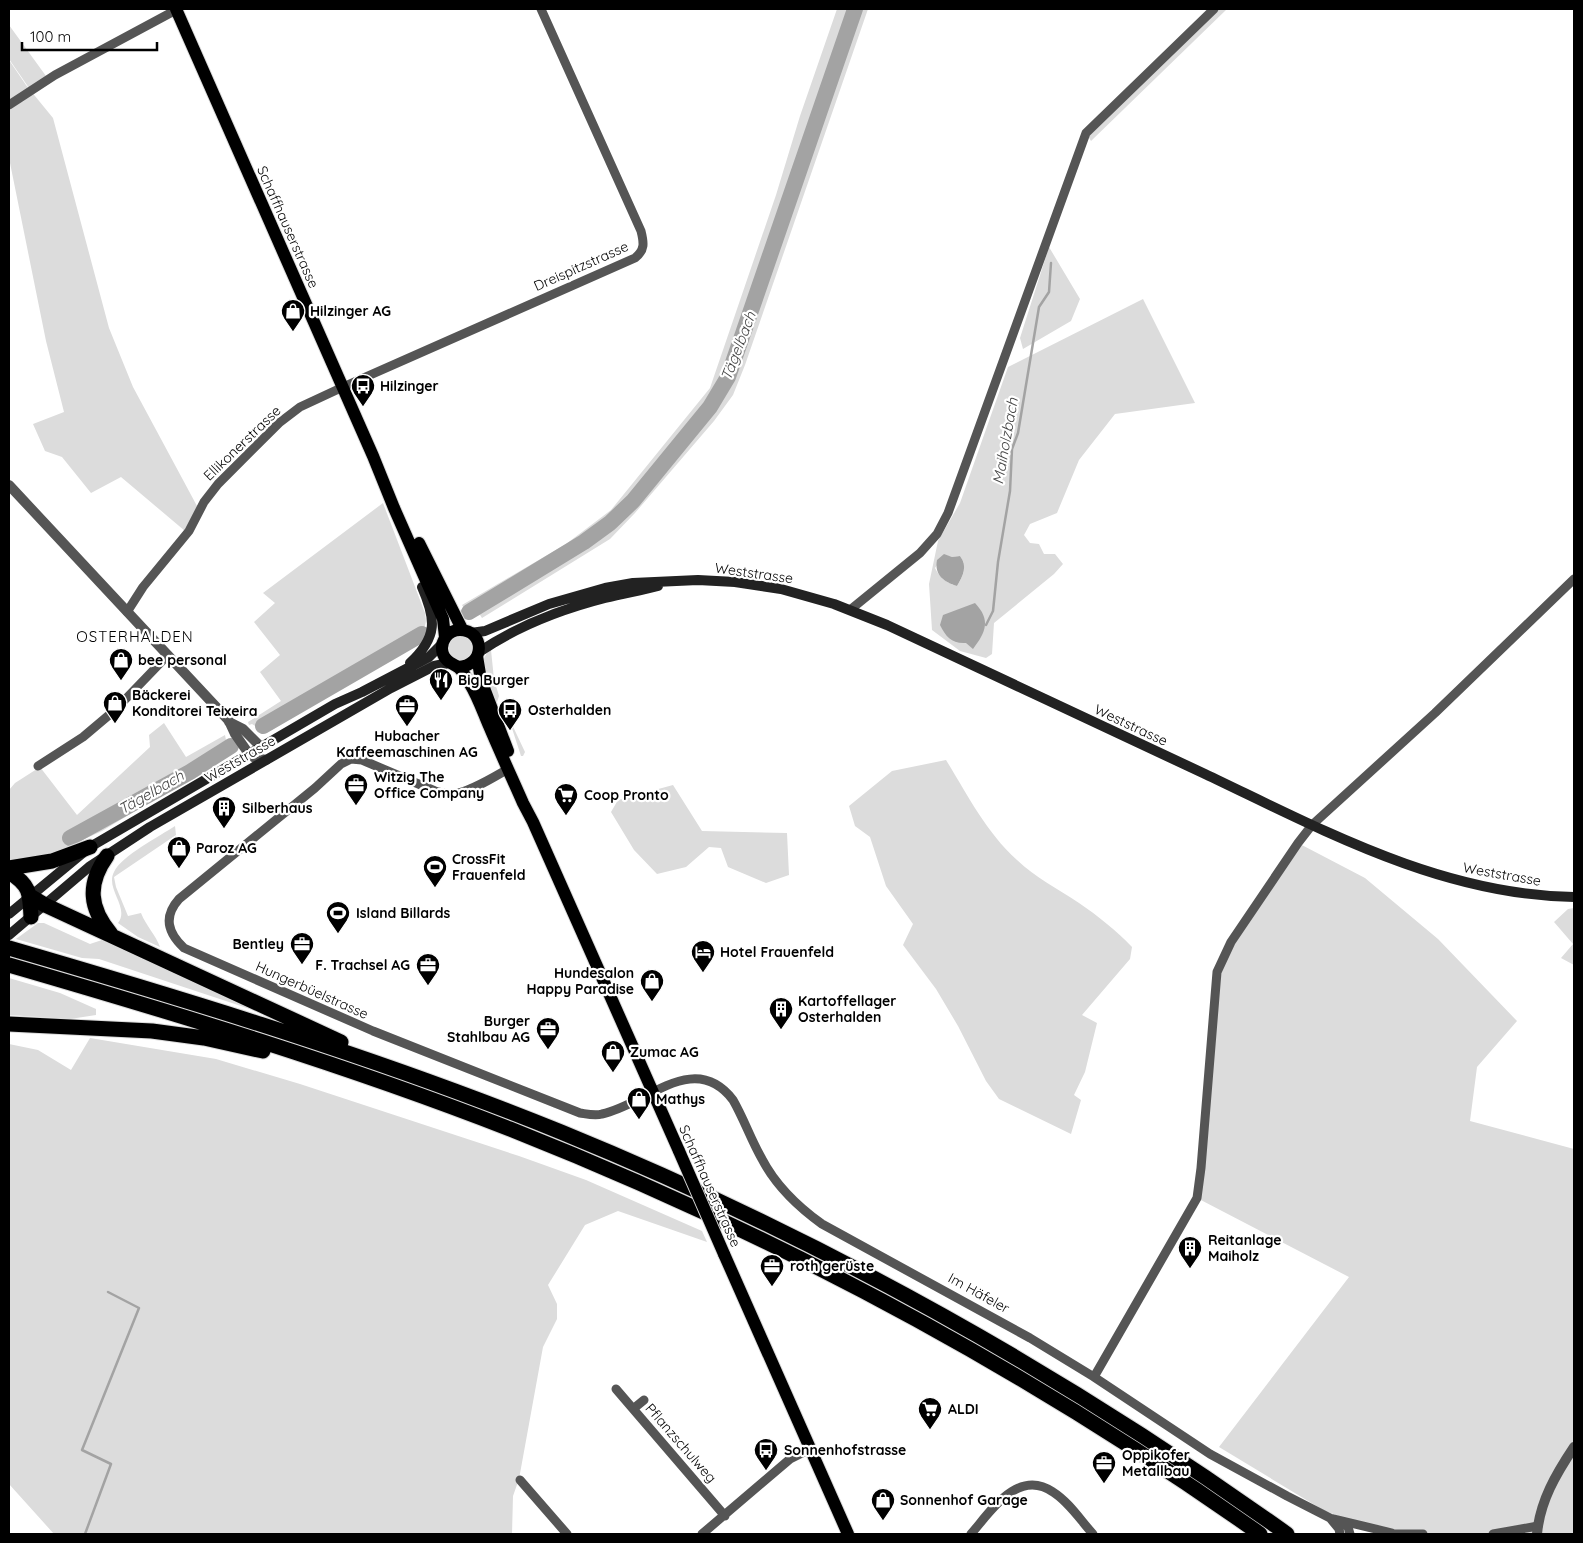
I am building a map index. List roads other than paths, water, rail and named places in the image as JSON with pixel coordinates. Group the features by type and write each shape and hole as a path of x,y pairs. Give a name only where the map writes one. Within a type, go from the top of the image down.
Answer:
{"highway":[{"path":"9,870 52,862 90,847"},
{"path":"107,856 96,874 93,896 98,914 112,935"},
{"path":"9,870 22,880 28,888 31,917"},
{"path":"30,896 45,905 412,1075"},
{"path":"9,944 412,1075 562,1132 754,1218 891,1287 976,1334 1100,1408 1287,1534"},
{"path":"9,965 329,1063 451,1107 599,1166 738,1228 821,1269 928,1326 1049,1395 1142,1454 1260,1534"},
{"path":"9,1024 166,1032 329,1063"}],"main road":[{"name":"Schaffhauserstrasse","path":"176,9 374,456 394,508 443,619 444,640"},
{"name":"Schaffhauserstrasse","path":"374,456 467,631"},
{"name":"Weststrasse","path":"394,508 400,535 432,612 433,622 430,636 423,650 402,670"},
{"name":"Weststrasse","path":"467,631 486,631 549,604 605,588 632,583 716,581 758,585 814,597 850,610 936,648 1312,825 1398,862 1447,878 1482,886 1528,894 1574,897"},
{"name":"Weststrasse","path":"478,654 491,644 526,626 578,606 604,598 677,582"},
{"path":"467,631 478,641 478,654 470,664 453,665 443,654 444,640 450,633 467,631"},
{"name":"Weststrasse","path":"9,914 90,847 259,744 429,657 444,640"},
{"name":"Schaffhauserstrasse","path":"478,654 480,680 528,802 534,822 848,1534"},
{"name":"Schaffhauserstrasse","path":"453,665 471,684 523,804 534,822"},
{"name":"Weststrasse","path":"9,944 31,917 89,867 181,808 405,680 434,666 453,665"}],"street":[{"path":"9,105 55,75 176,9"},
{"name":"Dreispitzstrasse","path":"343,387 635,258 643,250 644,243 640,231 542,9"},
{"path":"850,610 920,554 936,534 948,513 1086,133 1214,9"},
{"name":"Ellikonerstrasse","path":"128,612 143,587 189,531 204,502 218,484 279,423 300,407 343,387"},
{"path":"9,485 128,612 166,657 239,732 259,744"},
{"path":"1094,1377 1197,1198 1217,972 1231,942 1312,825 1435,713 1574,578"},
{"path":"38,766 83,737 127,698 166,657"},
{"path":"239,732 247,752 255,758 266,760"},
{"name":"Hungerbüelstrasse","path":"508,770 456,794 446,794 362,760 351,759 341,764 315,788 173,905 169,915 170,929 174,939 184,948 373,1032 580,1113 601,1115 653,1093"},
{"name":"Im Häfeler","path":"653,1093 666,1086 690,1079 702,1079 721,1087 733,1100 761,1158 773,1178 789,1198 812,1216 1030,1338 1094,1377 1210,1454 1330,1518 1390,1534 1423,1534"},
{"name":"Pflanzschulweg","path":"616,1389 725,1516"},
{"path":"633,1409 644,1400"},
{"path":"1494,1534 1537,1530 1549,1488 1574,1447"},
{"path":"702,1534 790,1459 810,1449"},
{"path":"520,1480 567,1534"},
{"path":"971,1534 1002,1497 1014,1489 1026,1486 1036,1486 1054,1492 1093,1534"},
{"name":"Im Häfeler","path":"1330,1518 1339,1529 1340,1534"},
{"path":"1342,1521 1348,1527 1350,1534"}],"waterway":[{"name":"Tägelbach","path":"469,612 584,542 610,523 633,501 710,407 728,377 855,9"},
{"name":"Maiholzbach","path":"986,625 993,611 998,562 1010,491 1012,449 1018,433 1039,307 1049,292 1051,263"},
{"name":"Tägelbach","path":"263,726 422,634"},
{"name":"Tägelbach","path":"70,838 190,772 231,746"},
{"path":"85,1534 111,1464 82,1450 139,1308 108,1292"}],"place":[{"name":"Hilzinger AG","path":"293,332"},
{"name":"Hilzinger","path":"363,407"},
{"name":"bee personal","path":"121,681"},
{"name":"Big Burger","path":"441,701"},
{"name":"Bäckerei Konditorei Teixeira","path":"115,724"},
{"name":"Hubacher Kaffeemaschinen AG","path":"407,727"},
{"name":"Osterhalden","path":"510,731"},
{"name":"Witzig The Office Company","path":"356,806"},
{"name":"Coop Pronto","path":"566,816"},
{"name":"Silberhaus","path":"224,829"},
{"name":"Paroz AG","path":"179,869"},
{"name":"CrossFit Frauenfeld","path":"435,888"},
{"name":"Island Billards","path":"338,934"},
{"name":"Bentley","path":"302,965"},
{"name":"Hotel Frauenfeld","path":"703,973"},
{"name":"F. Trachsel AG","path":"428,986"},
{"name":"Hundesalon Happy Paradise","path":"652,1002"},
{"name":"Kartoffellager Osterhalden","path":"781,1030"},
{"name":"Burger Stahlbau AG","path":"548,1050"},
{"name":"Zumac AG","path":"613,1073"},
{"name":"Mathys","path":"639,1120"},
{"name":"Reitanlage Maiholz","path":"1190,1269"},
{"name":"roth gerüste","path":"772,1287"},
{"name":"ALDI","path":"930,1430"},
{"name":"Sonnenhofstrasse","path":"766,1471"},
{"name":"Oppikofer Metallbau","path":"1104,1484"},
{"name":"Sonnenhof Garage","path":"883,1521"}],"district":[{"name":"OSTERHALDEN","path":"135,636"}]}
